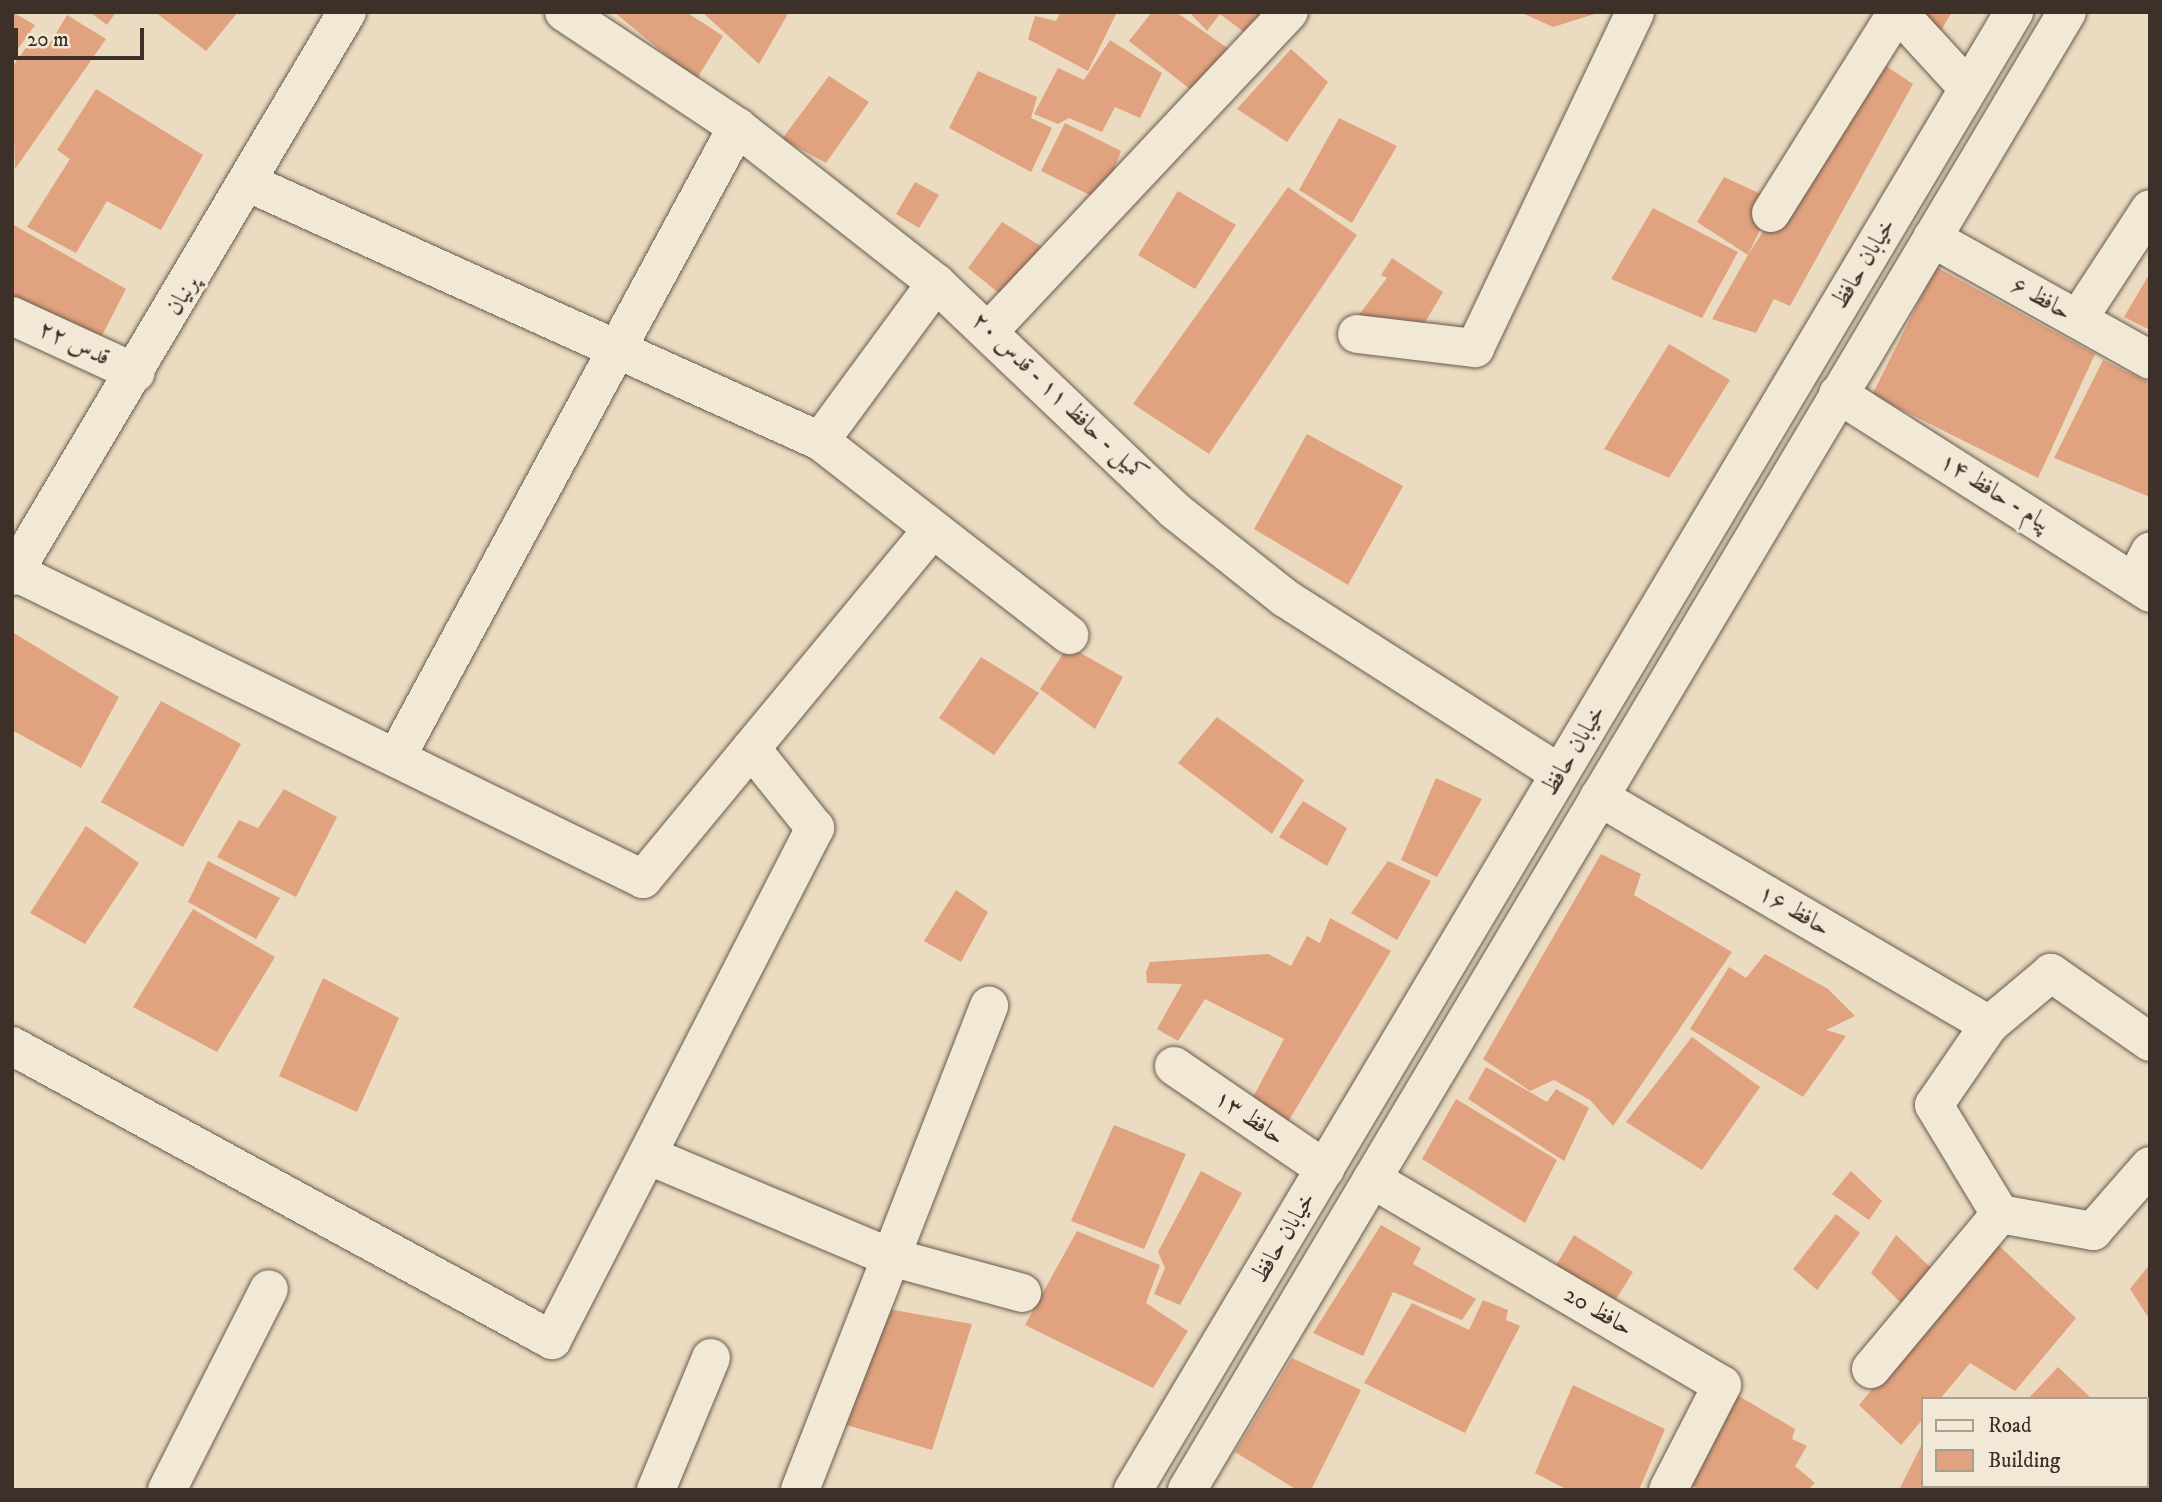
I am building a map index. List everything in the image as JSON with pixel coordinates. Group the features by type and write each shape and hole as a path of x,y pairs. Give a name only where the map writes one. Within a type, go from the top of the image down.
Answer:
{"street":[{"name":"پرنیان","path":"14,574 251,184 347,12"},
{"name":"کمیل - حافظ ۱۱ - قدس ۲۰","path":"564,12 737,127 936,283 991,329 1174,510 1285,598 1560,774"},
{"path":"991,329 1289,12"},
{"path":"1357,334 1475,348 1635,12"},
{"path":"1771,213 1897,12 1968,88"},
{"name":"خیابان حافظ","path":"1133,1490 2014,12"},
{"name":"خیابان حافظ","path":"1190,1489 2067,12"},
{"path":"398,754 737,127"},
{"path":"251,184 820,441 930,532 1069,635"},
{"path":"2078,319 2150,209"},
{"name":"حافظ ۶","path":"1932,238 2150,359"},
{"path":"820,441 936,283"},
{"name":"قدس ۲۲","path":"12,316 136,373"},
{"name":"پیام - حافظ ۱۴","path":"1838,394 2145,575"},
{"path":"14,574 398,754 643,879 930,532"},
{"path":"12,1046 552,1339 816,828 751,748"},
{"name":"حافظ ۱۶","path":"1599,797 1989,1024"},
{"path":"2150,1042 2051,972 1989,1024 1934,1105 2000,1214 2093,1231 2150,1166"},
{"path":"800,1490 887,1256 989,1006"},
{"name":"حافظ ۱۳","path":"1174,1066 1325,1170"},
{"path":"647,1155 887,1256 1022,1293"},
{"name":"حافظ 20","path":"1372,1179 1722,1385 1668,1490"},
{"path":"1871,1369 2000,1214"},
{"path":"167,1490 269,1289"},
{"path":"667,1486 711,1359"}],"building":[{"path":"12,12 35,25 12,57"},
{"path":"90,12 116,12 107,25"},
{"path":"155,12 238,12 206,51"},
{"path":"614,12 686,12 723,36 696,80"},
{"path":"702,12 789,12 759,64"},
{"path":"1061,12 1117,12 1088,71 1028,39 1035,16 1056,21"},
{"path":"1152,12 1176,12 1233,52 1195,93 1129,41"},
{"path":"1189,12 1270,12 1249,36 1220,14 1207,31"},
{"path":"1520,12 1601,12 1553,27"},
{"path":"1906,12 1952,12 1934,42"},
{"path":"67,15 106,39 15,169 12,67 28,45 51,42"},
{"path":"1110,40 1162,73 1140,118 1115,107 1102,132 1069,118 1058,124 1034,114 1058,68 1084,80"},
{"path":"1291,49 1328,82 1287,142 1237,109"},
{"path":"1874,58 1913,84 1790,306 1774,299 1756,333 1712,319 1748,255"},
{"path":"978,71 1037,97 1031,118 1052,128 1031,172 949,128"},
{"path":"829,76 869,102 826,163 782,139"},
{"path":"96,89 203,155 161,230 107,201 76,253 27,227 70,159 57,150"},
{"path":"1339,118 1397,146 1352,223 1299,190"},
{"path":"1065,123 1121,151 1102,201 1041,171"},
{"path":"1724,177 1774,200 1748,255 1697,222"},
{"path":"915,182 939,195 919,228 896,214"},
{"path":"1288,187 1357,235 1209,454 1133,404"},
{"path":"1178,191 1236,225 1195,289 1138,255"},
{"path":"1653,208 1738,252 1702,318 1611,279"},
{"path":"1002,222 1044,248 1006,299 968,268"},
{"path":"12,224 126,289 95,349 12,310"},
{"path":"1392,258 1443,292 1415,339 1348,329 1387,278 1381,275"},
{"path":"1936,267 2095,354 2038,478 1872,395"},
{"path":"2150,273 2150,330 2124,317"},
{"path":"1669,344 1730,380 1669,478 1604,449"},
{"path":"2103,360 2150,383 2150,497 2054,458"},
{"path":"1307,434 1403,486 1348,585 1254,529"},
{"path":"12,632 119,697 81,768 12,730"},
{"path":"1068,646 1123,677 1095,729 1040,689"},
{"path":"981,657 1039,693 994,755 939,718"},
{"path":"161,701 241,744 183,847 101,802"},
{"path":"1217,717 1304,780 1272,834 1178,763"},
{"path":"1436,778 1482,799 1437,877 1401,860"},
{"path":"284,789 337,817 296,897 217,857 239,820 258,828"},
{"path":"1303,801 1347,828 1327,866 1279,837"},
{"path":"86,826 139,863 85,944 30,913"},
{"path":"1601,854 1641,874 1634,895 1732,952 1613,1126 1590,1100 1554,1080 1530,1091 1483,1059"},
{"path":"208,861 280,898 256,939 188,902"},
{"path":"1388,861 1431,881 1397,940 1351,913"},
{"path":"956,890 988,912 961,962 924,941"},
{"path":"193,909 275,957 217,1052 133,1007"},
{"path":"1330,918 1391,951 1271,1150 1236,1129 1284,1039 1205,999 1178,1041 1157,1029 1182,984 1147,983 1146,972 1150,962 1268,954 1291,966 1307,936 1320,943"},
{"path":"1765,954 1828,989 1855,1016 1826,1030 1846,1036 1803,1097 1690,1029 1729,967 1746,978"},
{"path":"323,978 399,1018 357,1112 279,1076"},
{"path":"1692,1037 1760,1087 1702,1170 1626,1122"},
{"path":"1486,1067 1547,1102 1556,1089 1589,1108 1564,1161 1468,1099"},
{"path":"1456,1099 1557,1160 1525,1223 1422,1159"},
{"path":"1114,1125 1186,1154 1144,1249 1071,1221"},
{"path":"1201,1171 1242,1193 1180,1305 1154,1294 1165,1268 1158,1252"},
{"path":"1851,1171 1882,1201 1869,1220 1832,1194"},
{"path":"1836,1214 1860,1233 1817,1290 1793,1269"},
{"path":"1381,1225 1421,1248 1413,1264 1476,1299 1462,1320 1393,1292 1363,1356 1313,1333"},
{"path":"1077,1231 1160,1265 1146,1303 1188,1331 1153,1388 1025,1325"},
{"path":"1574,1235 1633,1272 1603,1320 1545,1284"},
{"path":"1896,1235 1940,1276 1910,1312 1871,1273"},
{"path":"1995,1242 2076,1318 2015,1391 1970,1363 1942,1397 1920,1397 1920,1422 1901,1445 1859,1405"},
{"path":"2150,1264 2150,1320 2130,1289"},
{"path":"1483,1300 1508,1310 1506,1320 1520,1326 1465,1433 1364,1383 1412,1303 1469,1330"},
{"path":"877,1307 972,1324 932,1450 833,1421"},
{"path":"1292,1358 1361,1390 1311,1490 1297,1490 1235,1452"},
{"path":"2058,1367 2090,1397 2030,1397"},
{"path":"1573,1385 1665,1429 1639,1490 1568,1490 1535,1473"},
{"path":"1732,1392 1795,1429 1792,1439 1807,1446 1795,1466 1815,1483 1808,1490 1699,1490 1687,1482"},
{"path":"1920,1448 1920,1488 1953,1490 1899,1490"},
{"path":"2148,1469 2150,1490 2065,1490 2148,1488"}]}
